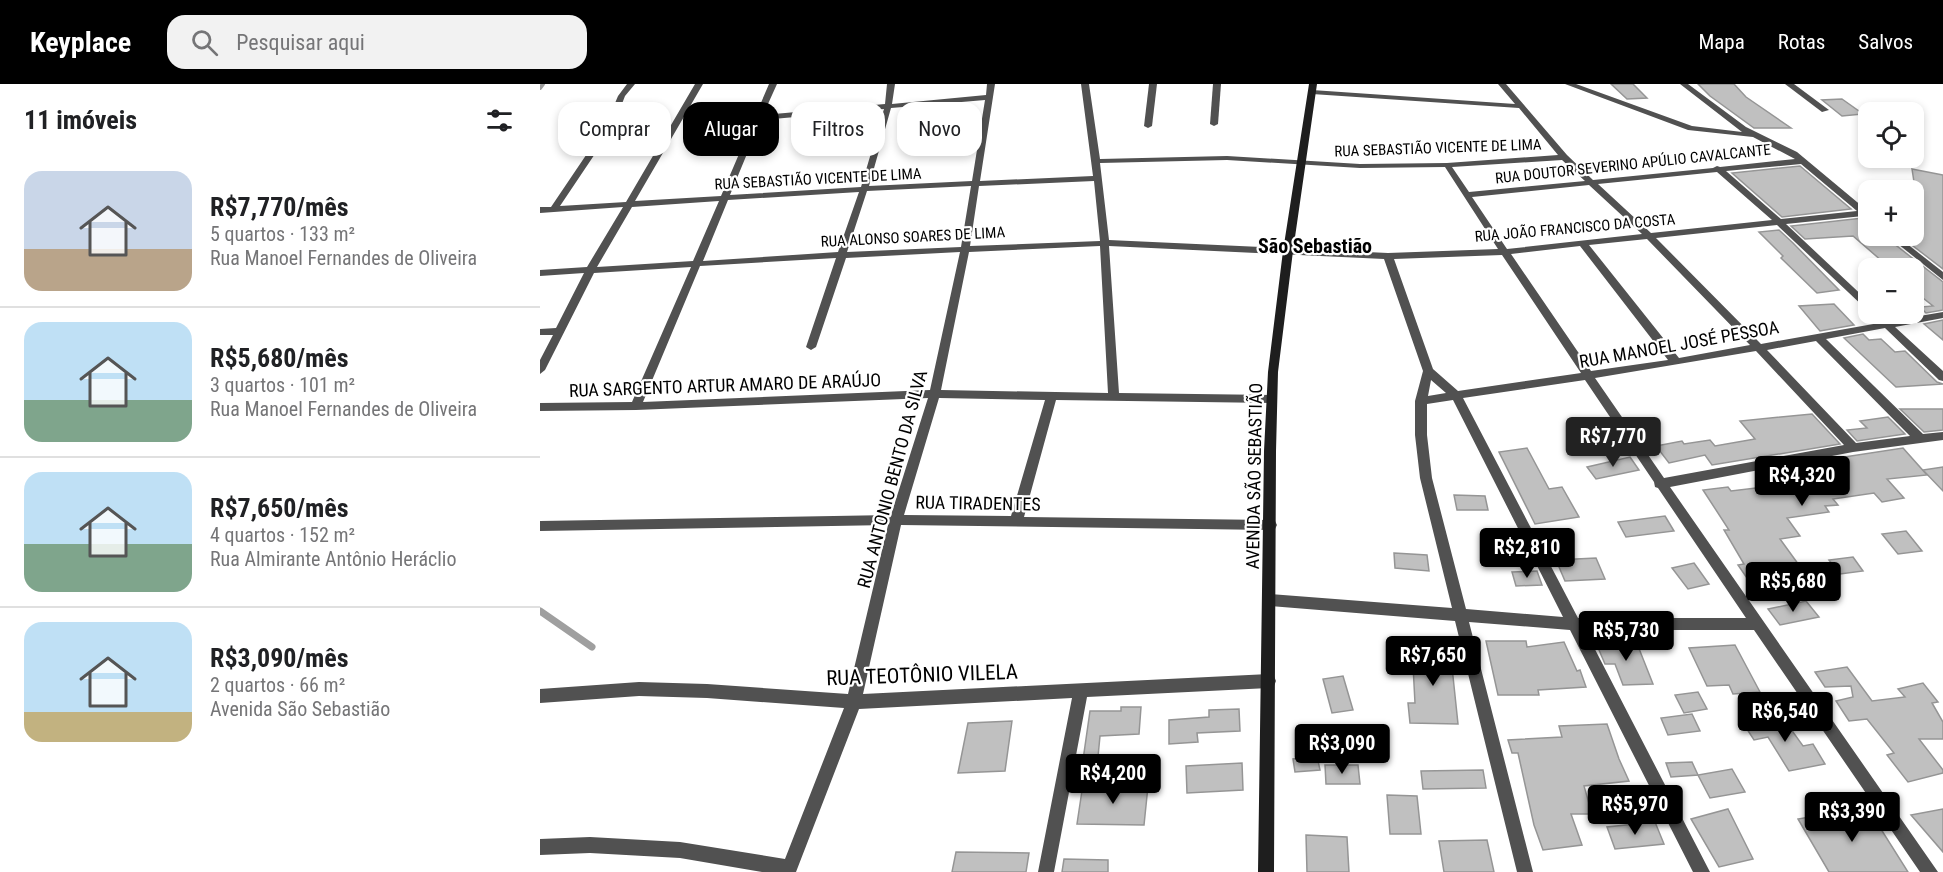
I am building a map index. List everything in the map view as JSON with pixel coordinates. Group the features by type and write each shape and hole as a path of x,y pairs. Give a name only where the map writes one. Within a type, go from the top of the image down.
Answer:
{"main road":[{"name":"AVENIDA SÃO SEBASTIÃO","path":"1266,872 1272,399 1288,251 1312,88"}],"street":[{"path":"554,209 609,127 621,96 631,84"},
{"path":"540,370 590,271 699,84"},
{"path":"766,102 773,84"},
{"path":"810,347 864,189 888,106 891,84"},
{"name":"RUA ANTONIO BENTO DA SILVA","path":"789,870 854,702 896,520 934,394 977,184 991,84"},
{"path":"1084,84 1106,243 1114,397"},
{"path":"1148,126 1153,84"},
{"path":"1214,124 1217,84"},
{"path":"1502,84 1564,157 1649,236 1853,448"},
{"path":"1569,84 1597,92 1691,128 1754,135"},
{"path":"1588,84 1597,92"},
{"path":"1684,84 1731,122 1784,148 1802,160 1858,207"},
{"path":"1789,84 1825,110"},
{"path":"1312,88 1519,106"},
{"path":"779,116 989,97"},
{"path":"636,406 742,156"},
{"name":"RUA SEBASTIÃO VICENTE DE LIMA","path":"1096,161 1227,158 1351,166 1447,165 1564,157"},
{"name":"RUA DOUTOR SEVERINO APÚLIO CAVALCANTE","path":"1467,195 1802,160"},
{"path":"1447,165 1503,252 1590,376 1659,483 1930,872"},
{"path":"1717,168 1778,221 1858,297"},
{"name":"RUA SEBASTIÃO VICENTE DE LIMA","path":"540,210 724,197 1097,178"},
{"name":"RUA JOÃO FRANCISCO DA COSTA","path":"1288,251 1388,256 1503,252 1778,221 1858,216"},
{"name":"RUA ALONSO SOARES DE LIMA","path":"540,273 842,255 1106,243 1288,251"},
{"path":"1583,244 1676,362"},
{"path":"1904,246 1943,277"},
{"path":"1388,256 1428,371 1457,397 1702,872"},
{"name":"RUA MANOEL JOSÉ PESSOA","path":"1924,318 1943,315"},
{"path":"1887,324 1943,377"},
{"name":"RUA MANOEL JOSÉ PESSOA","path":"1421,401 1676,362 1887,324"},
{"path":"540,332 560,331"},
{"path":"1817,336 1920,439"},
{"path":"1428,371 1421,401 1421,435 1426,478 1525,872"},
{"name":"RUA SARGENTO ARTUR AMARO DE ARAÚJO","path":"540,407 636,406 934,394 1272,399"},
{"path":"1016,521 1052,396"},
{"path":"1659,483 1853,448 1943,436"},
{"name":"RUA TIRADENTES","path":"540,526 896,520 1271,525"},
{"path":"1270,600 1461,617 1573,624 1758,624"},
{"name":"RUA TEOTÔNIO VILELA","path":"541,699 639,689 707,691 854,702 1269,681"},
{"path":"1046,872 1081,690"},
{"path":"540,846 680,850 789,870"}],"building":[{"path":"1611,84 1633,84 1647,98 1627,99"},
{"path":"1698,84 1734,84 1746,97 1791,128 1754,128 1710,96"},
{"path":"1842,99 1858,110 1858,114 1842,116 1822,100"},
{"path":"1800,166 1851,209 1782,217 1732,173"},
{"path":"1912,169 1943,175 1943,269 1913,246 1924,246 1924,180 1914,180"},
{"path":"1858,219 1858,240 1853,236 1805,239 1791,226"},
{"path":"1779,230 1839,290 1817,293 1781,258 1783,256 1759,232"},
{"path":"1865,246 1897,246 1912,258 1878,258"},
{"path":"1924,267 1943,282 1943,310 1926,313 1924,311 1924,307 1933,306 1924,299"},
{"path":"1834,304 1854,325 1820,331 1799,306"},
{"path":"1943,320 1943,340 1924,324"},
{"path":"1863,334 1869,340 1881,339 1895,352 1905,351 1937,382 1943,384 1896,387 1844,338"},
{"path":"1900,409 1943,409 1943,430 1924,432"},
{"path":"1812,414 1840,444 1712,465 1705,455 1669,463 1656,446 1682,441 1684,444 1710,440 1715,446 1755,439 1740,421"},
{"path":"1888,417 1905,434 1857,441 1847,430 1867,428 1860,421"},
{"path":"1527,448 1549,489 1562,487 1579,517 1535,524 1499,452"},
{"path":"1903,448 1927,475 1887,479 1904,498 1882,502 1874,493 1833,499 1838,505 1825,506 1829,512 1787,518 1800,536 1780,539 1804,572 1749,581 1738,565 1744,564 1724,530 1729,530 1703,490 1728,487 1731,491 1764,487 1768,493 1809,487 1805,481 1831,478 1818,461"},
{"path":"1630,457 1639,470 1596,479 1587,467"},
{"path":"1943,467 1943,491 1923,470"},
{"path":"1454,495 1485,496 1488,510 1457,510"},
{"path":"1665,516 1674,531 1626,537 1618,522"},
{"path":"1517,531 1524,546 1501,547 1496,533"},
{"path":"1906,531 1922,551 1898,554 1882,534"},
{"path":"1394,553 1427,555 1429,571 1395,568"},
{"path":"1853,557 1863,571 1840,574 1829,560"},
{"path":"1596,558 1605,579 1565,581 1556,560"},
{"path":"1694,563 1709,584 1688,589 1672,568"},
{"path":"1537,571 1542,585 1516,586 1512,572"},
{"path":"1806,601 1819,617 1780,625 1768,609"},
{"path":"1486,641 1526,641 1527,647 1564,642 1577,671 1580,670 1586,687 1538,690 1539,695 1498,695"},
{"path":"1636,641 1653,684 1623,685 1615,664 1605,664 1596,643"},
{"path":"1735,645 1760,692 1733,694 1729,685 1707,686 1689,648"},
{"path":"1412,646 1450,648 1458,724 1410,723 1408,703 1415,703"},
{"path":"1847,667 1872,701 1905,697 1898,689 1923,683 1938,702 1932,703 1943,722 1943,739 1919,739 1943,773 1908,782 1887,755 1894,753 1867,719 1849,721 1836,701 1853,697 1851,686 1825,687 1815,672"},
{"path":"1343,676 1353,710 1332,713 1323,679"},
{"path":"1698,692 1707,709 1684,713 1675,695"},
{"path":"1121,707 1141,707 1139,734 1100,736 1097,767 1082,767 1090,711 1121,711"},
{"path":"1239,709 1240,731 1197,733 1198,742 1169,744 1169,720 1209,717 1209,710"},
{"path":"1692,714 1700,731 1668,735 1661,718"},
{"path":"1780,714 1803,746 1813,744 1825,764 1789,771 1768,737 1754,740 1743,723"},
{"path":"1012,721 1005,771 958,773 968,723"},
{"path":"1607,724 1629,781 1584,786 1592,814 1571,814 1582,845 1543,850 1534,825 1518,753 1512,753 1508,740 1562,737 1559,726"},
{"path":"1317,756 1320,770 1295,772 1293,759"},
{"path":"1692,762 1698,775 1671,777 1666,763"},
{"path":"1242,763 1243,790 1187,793 1186,766"},
{"path":"1325,765 1358,765 1360,784 1326,784"},
{"path":"1732,769 1745,792 1710,798 1698,775"},
{"path":"1483,770 1486,788 1423,789 1421,771"},
{"path":"1083,784 1148,786 1144,825 1077,824"},
{"path":"1387,795 1417,796 1421,834 1390,834"},
{"path":"1867,807 1908,872 1829,872 1798,819"},
{"path":"1728,809 1753,859 1719,867 1691,819"},
{"path":"1943,809 1943,852 1911,815"},
{"path":"1655,822 1664,844 1615,849 1607,827"},
{"path":"1306,835 1347,837 1349,872 1307,872"},
{"path":"1487,840 1494,872 1444,872 1439,841"},
{"path":"956,852 1029,853 1026,872 952,872"},
{"path":"1064,859 1108,860 1108,872 1062,872"}],"waterway":[{"path":"540,88 543,84"},
{"path":"540,611 592,647"}],"district":[{"name":"São Sebastião","path":"1315,246"}]}
